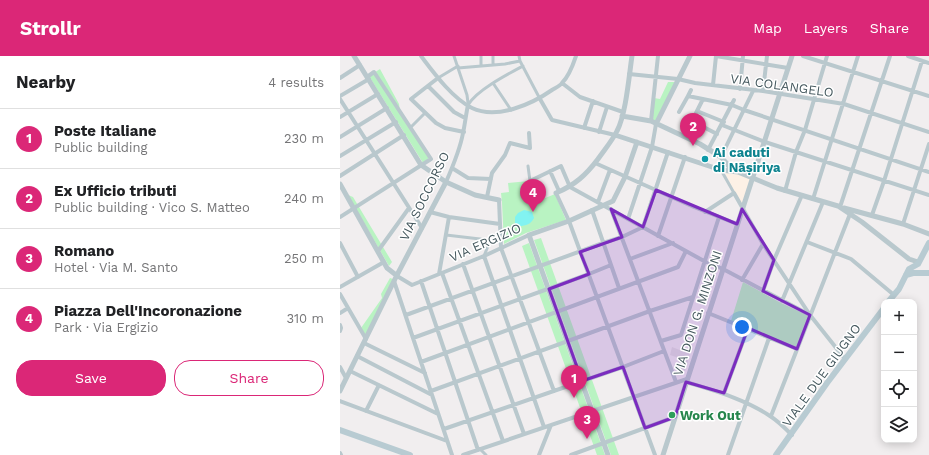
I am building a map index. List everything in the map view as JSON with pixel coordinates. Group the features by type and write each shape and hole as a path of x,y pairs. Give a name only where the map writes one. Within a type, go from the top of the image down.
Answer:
{"main road":[{"path":"891,299 899,289 909,269 918,263 929,243"},
{"path":"918,263 919,268 926,273"},
{"path":"906,275 913,273 926,273"},
{"name":"VIALE DUE GIUGNO","path":"776,455 881,312"},
{"path":"340,430 410,455"}],"street":[{"path":"354,56 422,165 446,182 475,195 499,200 501,248 554,391"},
{"path":"421,56 438,78 468,105 481,110 494,112 511,110 540,99 562,83 572,68 576,56"},
{"name":"VIA SOCCORSO","path":"340,391 396,276 446,182 458,154 464,132 468,99 454,56"},
{"path":"481,56 481,66"},
{"path":"493,56 493,64"},
{"path":"520,56 520,61 552,120 615,135 721,170 733,171 840,208 903,224 929,234"},
{"path":"558,192 570,187 590,170 618,130 623,114 632,56"},
{"path":"628,219 652,147 658,56"},
{"path":"654,122 690,56"},
{"path":"713,85 716,56 743,58 788,68"},
{"path":"763,91 767,56"},
{"name":"VIA DON G. MINZONI","path":"663,455 792,56"},
{"path":"803,56 929,96"},
{"path":"785,190 827,56"},
{"path":"813,199 854,73 858,56"},
{"path":"840,208 890,56"},
{"path":"908,56 929,64"},
{"path":"740,89 743,58"},
{"path":"464,132 445,128 436,123 411,99 438,78 458,67 481,66 520,61"},
{"path":"872,215 922,61"},
{"path":"340,78 360,65"},
{"path":"468,105 471,100 493,83 523,66"},
{"path":"340,96 368,78 374,72 411,127 430,159 340,217"},
{"name":"VIA COLANGELO","path":"629,74 678,79 694,84 763,91 844,104 929,132"},
{"path":"493,83 511,110"},
{"path":"562,83 580,97 623,114 654,122 700,144 721,157 733,171"},
{"path":"428,86 454,112 465,118"},
{"path":"679,112 691,90"},
{"path":"721,157 753,90"},
{"path":"340,116 378,94"},
{"path":"688,96 732,104 744,110 929,172"},
{"path":"340,99 422,228"},
{"path":"703,99 692,121 717,134"},
{"path":"708,150 723,124 734,100"},
{"path":"584,128 593,101"},
{"path":"599,132 607,107"},
{"path":"340,137 387,108"},
{"path":"697,110 734,131 929,195"},
{"path":"411,127 425,113"},
{"path":"340,156 396,122"},
{"path":"488,197 492,173 505,155 510,143 530,148 529,133"},
{"path":"340,176 404,135"},
{"name":"VIA ERGIZIO","path":"396,276 412,285 484,256 529,235 569,221 592,210 600,203 613,201 625,177 637,142"},
{"path":"903,224 929,144"},
{"path":"406,315 622,237 643,227 668,152"},
{"path":"658,236 684,157"},
{"path":"595,163 705,212 737,224"},
{"path":"528,166 534,194"},
{"path":"530,181 562,166 570,187 704,261 810,315"},
{"path":"452,168 468,178 491,179"},
{"path":"600,203 610,170"},
{"path":"721,170 763,244 810,315 845,359"},
{"path":"550,171 655,455"},
{"path":"340,184 387,268 396,276 413,338 452,455"},
{"path":"705,212 734,193"},
{"path":"763,291 774,260 802,195"},
{"path":"782,301 823,202"},
{"path":"378,251 409,208"},
{"path":"840,208 909,259 918,263"},
{"path":"611,209 676,382"},
{"path":"592,210 619,288"},
{"path":"430,212 449,217 500,224"},
{"path":"771,416 850,214"},
{"path":"449,217 440,274 468,344 503,441"},
{"path":"661,342 681,335 719,217"},
{"path":"446,235 480,239 486,242 488,246 484,256 544,427"},
{"path":"529,235 608,455"},
{"path":"807,242 851,259 894,295"},
{"path":"340,243 358,277"},
{"path":"630,259 672,243"},
{"path":"742,280 763,244"},
{"path":"421,362 638,280 678,267 686,251"},
{"path":"340,287 384,262"},
{"path":"463,264 524,434"},
{"path":"413,338 611,265"},
{"path":"421,281 468,421 479,450 486,455"},
{"path":"340,294 365,341 425,373"},
{"path":"432,393 456,382 608,326 693,297"},
{"path":"340,314 348,308"},
{"path":"708,313 797,349"},
{"path":"340,325 340,331"},
{"path":"724,394 748,328"},
{"path":"728,455 769,338"},
{"path":"444,430 623,367 664,351"},
{"path":"357,356 432,393"},
{"path":"340,367 346,378"},
{"path":"350,370 438,414"},
{"path":"463,455 592,410 676,382 687,380 746,403 771,416 792,434"},
{"path":"366,411 379,385"},
{"path":"340,401 448,441"},
{"path":"571,455 675,417"},
{"path":"539,455 551,425"}],"highlighted area":[{"path":"656,190 737,224 742,209 774,260 763,291 810,315 797,349 748,328 724,393 686,382 675,417 645,428 623,367 582,381 549,289 589,274 580,252 622,237 611,209 643,227"}],"shaded area":[{"path":"724,171 737,173 752,179 741,205"},
{"path":"672,347 690,354 685,371 676,368 679,358 670,355"}],"green space":[{"path":"380,69 399,104 400,111 429,158 423,163 369,76"},
{"path":"668,82 675,82 655,123 651,121 654,98 660,99"},
{"path":"529,181 538,201 555,194 566,220 526,233 504,244 501,193 509,192 508,183"},
{"path":"348,195 353,197 392,262 389,266"},
{"path":"541,238 619,455 611,455 534,240"},
{"path":"529,243 605,455 597,455 522,246"},
{"path":"390,278 393,279 366,336 361,328 382,298 381,294"},
{"path":"743,282 781,303 809,316 797,348 731,321"}],"water":[{"path":"524,210 532,212 534,218 528,224 519,226 515,223 515,217 518,213"}],"place":[{"name":"Ex Ufficio tributi","path":"693,146"},
{"name":"Ai caduti di Nāṣiriya","path":"705,159"},
{"name":"Piazza Dell'Incoronazione","path":"533,212"},
{"name":"Poste Italiane","path":"574,398"},
{"name":"Work Out","path":"672,415"},
{"name":"Romano","path":"587,439"}]}
